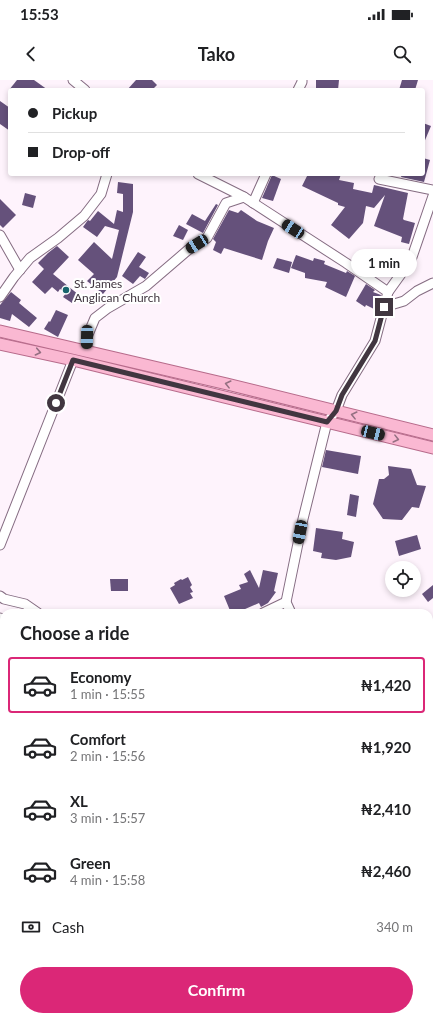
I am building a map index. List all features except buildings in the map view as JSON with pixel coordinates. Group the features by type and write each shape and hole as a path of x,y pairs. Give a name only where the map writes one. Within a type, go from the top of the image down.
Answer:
{"main road":[{"path":"0,331 433,435"},
{"path":"0,344 73,360 433,448"}],"street":[{"path":"73,80 83,88"},
{"path":"0,297 30,258 58,238 84,216 101,194 106,176"},
{"path":"202,176 244,197 388,292"},
{"path":"253,203 265,176"},
{"path":"379,179 433,190"},
{"path":"289,609 286,602 303,519 327,422 336,411 342,395 375,341 388,292 412,260 433,196"},
{"path":"87,351 87,337 95,318 108,308 146,286 182,255 207,238 226,203 244,197"},
{"path":"0,234 20,270"},
{"path":"384,307 404,301 417,291 433,284"},
{"path":"0,545 73,360"},
{"path":"0,596 4,599 25,604 32,609"},
{"path":"271,609 286,602"}],"place":[{"name":"St. James Anglican Church","path":"66,290"}],"route":[{"path":"56,403 73,360 327,422 336,411 342,395 375,341 384,307"}]}
